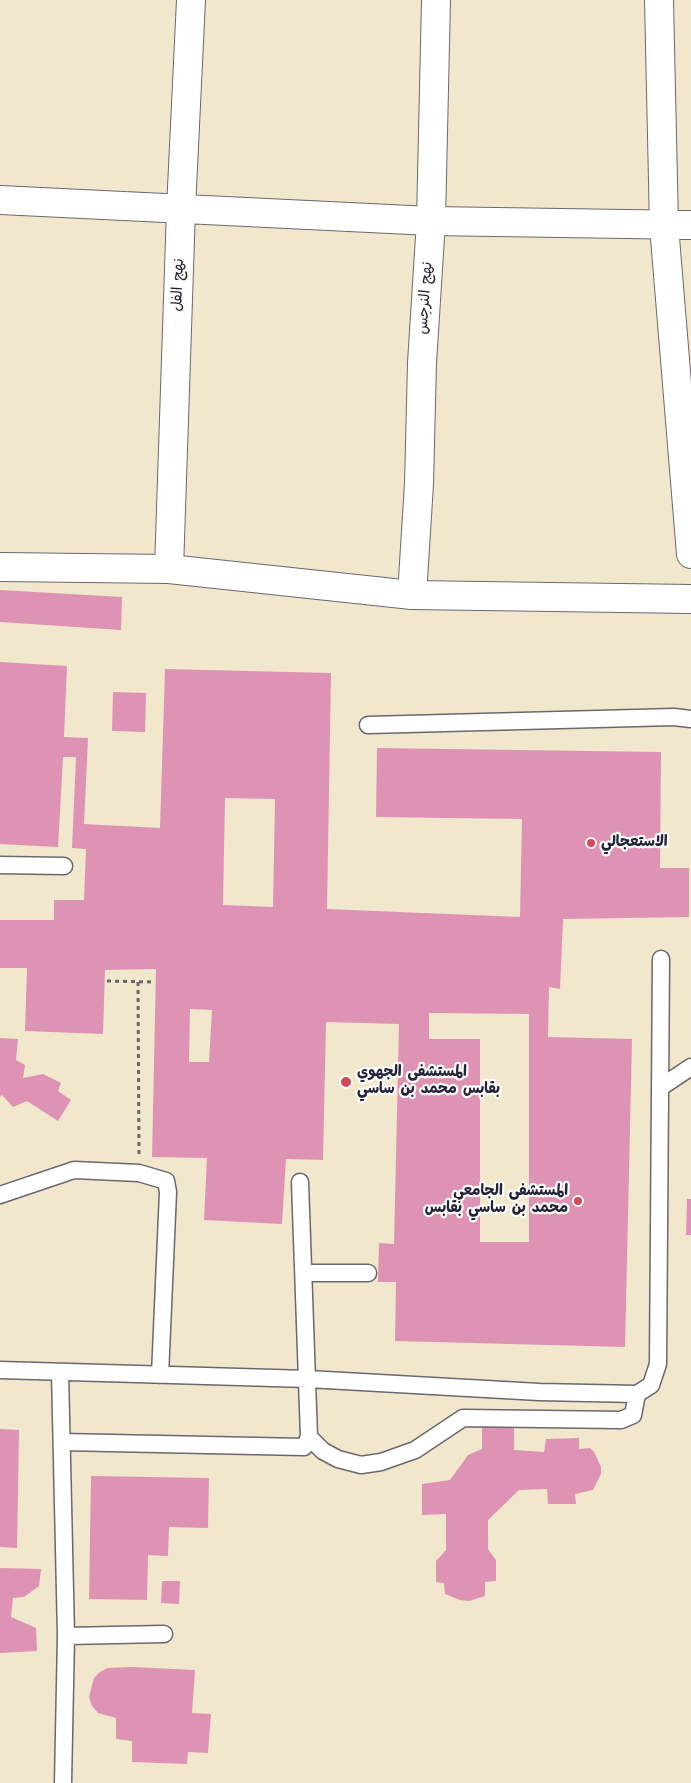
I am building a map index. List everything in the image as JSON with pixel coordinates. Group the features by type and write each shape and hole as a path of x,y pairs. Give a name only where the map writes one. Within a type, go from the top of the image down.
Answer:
{"street":[{"name":"نهج الفل","path":"169,569 181,209 191,0"},
{"name":"نهج النرجس","path":"412,596 419,484 422,363 431,221 436,0"},
{"path":"659,0 664,226 691,554"},
{"path":"0,200 431,221 691,225"},
{"path":"0,567 169,569 412,596 691,599"}],"lane":[{"path":"368,725 674,717 691,719"},
{"path":"0,865 64,866"},
{"path":"0,1370 308,1379 538,1392 637,1394 651,1385 658,1364 661,959"},
{"path":"661,1087 691,1067"},
{"path":"0,1195 74,1170 139,1173 166,1181 168,1192 160,1375"},
{"path":"62,1442 304,1447 309,1436 300,1182"},
{"path":"304,1273 368,1273"},
{"path":"60,1372 66,1636 63,1783"},
{"path":"309,1436 323,1451 338,1459 361,1465 375,1463 415,1450 463,1418 621,1420 634,1415 637,1394"},
{"path":"66,1636 164,1634"}],"path":[{"path":"107,981 154,982"},
{"path":"138,982 139,1173"}],"building":[{"path":"0,590 122,597 121,630 0,622"},
{"path":"0,662 67,666 64,737 88,738 84,824 160,828 165,669 331,673 327,909 520,917 522,819 376,817 377,748 661,752 660,868 689,868 689,917 563,919 560,989 549,987 548,1037 632,1039 625,1347 395,1341 396,1282 378,1282 379,1243 394,1244 399,1024 326,1022 323,1160 286,1159 282,1224 204,1220 207,1158 152,1157 156,969 105,970 103,1034 25,1031 27,968 0,968 0,920 54,920 54,900 84,900 86,849 72,848 76,757 63,757 58,847 0,844","holes":["225,798 275,799 273,907 223,905","190,1009 212,1010 209,1062 189,1062","429,1013 529,1014 529,1242 480,1242 480,1039 429,1039"]},
{"path":"113,692 146,693 145,732 112,731"},
{"path":"0,1038 18,1039 16,1060 25,1065 23,1078 43,1074 61,1083 58,1091 71,1100 58,1121 27,1101 13,1107 2,1095 0,1097"},
{"path":"687,1199 691,1199 691,1235 686,1235"},
{"path":"482,1425 514,1426 514,1450 544,1452 546,1439 579,1438 579,1449 590,1448 594,1452 601,1467 601,1474 593,1490 575,1494 576,1504 548,1504 547,1489 519,1490 488,1520 488,1549 496,1560 496,1581 485,1582 485,1596 469,1601 460,1600 445,1594 444,1583 436,1582 436,1561 446,1550 446,1514 422,1515 422,1484 450,1480 468,1455 482,1449"},
{"path":"0,1429 19,1430 17,1548 0,1547"},
{"path":"91,1476 209,1478 208,1528 169,1527 168,1556 148,1555 147,1600 89,1599"},
{"path":"0,1568 41,1569 39,1586 24,1597 13,1598 11,1617 36,1628 37,1651 0,1653"},
{"path":"162,1581 180,1581 179,1604 161,1603"},
{"path":"132,1667 195,1670 192,1713 211,1714 208,1753 188,1752 187,1764 132,1762 132,1741 116,1739 116,1718 98,1713 92,1706 89,1697 94,1678 100,1672 107,1668"}],"place":[{"name":"الاستعجالي","path":"591,843"},
{"name":"المستشفى الجهوي بقابس محمد بن ساسي","path":"346,1082"},
{"name":"المستشفى الجامعي محمد بن ساسي بقابس","path":"578,1201"}]}
